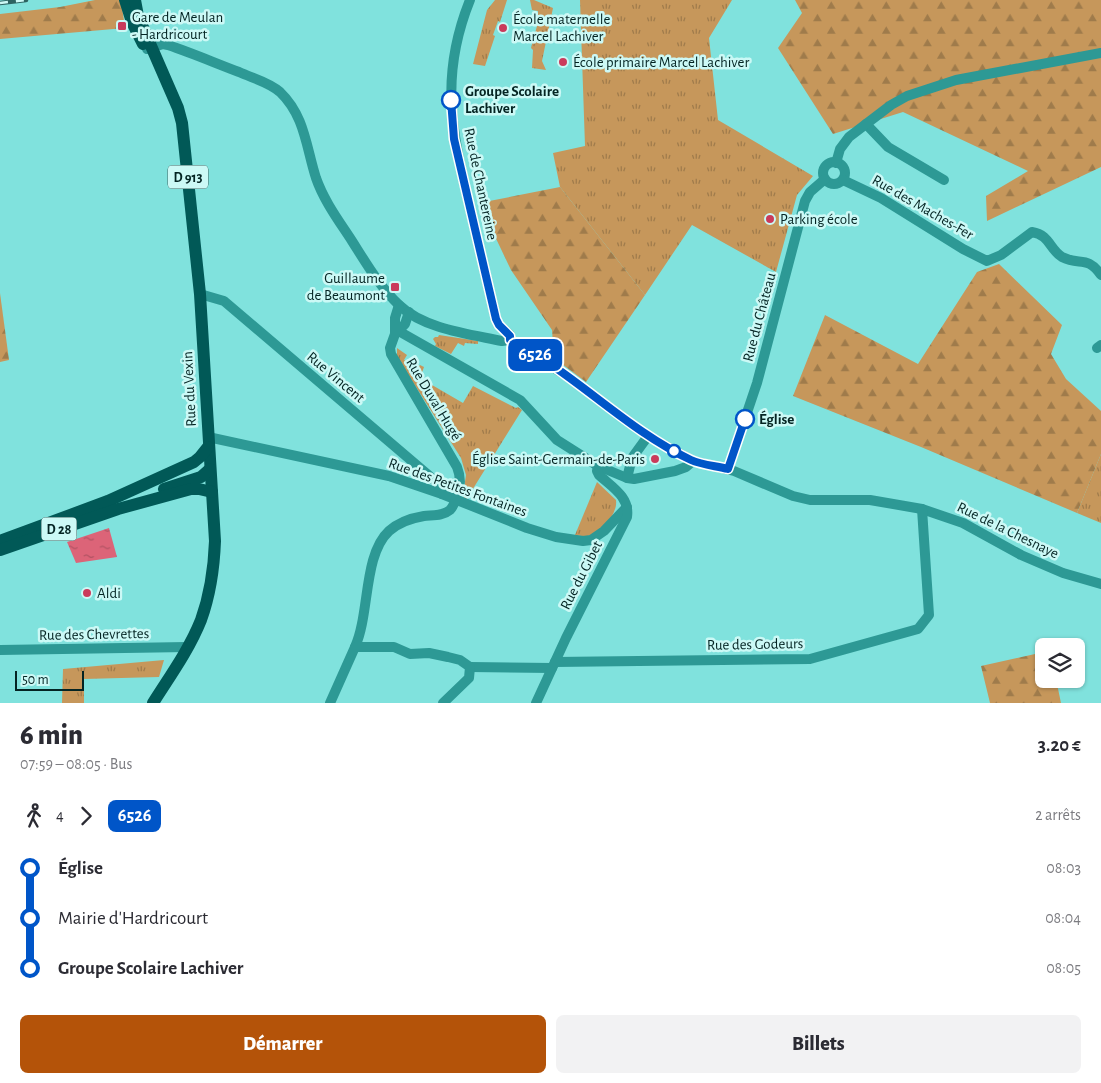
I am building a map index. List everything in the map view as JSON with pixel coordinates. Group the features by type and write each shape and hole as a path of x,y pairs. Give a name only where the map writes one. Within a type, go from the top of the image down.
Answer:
{"main road":[{"name":"Rue du Vexin","path":"126,0 132,22 158,64 180,112 182,123 200,294 215,541 208,598 201,619 188,647 153,703"},
{"name":"Rue du Vexin","path":"135,0 138,16 149,48"},
{"name":"D 28","path":"0,541 108,501 194,462 200,457 208,442"},
{"path":"194,462 210,469"},
{"name":"D 28","path":"0,550 118,509 146,495 201,477 210,469"},
{"path":"118,509 191,489 212,492"}],"street":[{"name":"Rue de Chantereine","path":"470,0 454,53 451,88 452,122 496,319 510,336 510,340"},
{"path":"149,48 165,44 272,87 284,97 301,121 318,181 328,203 369,267 399,305 435,325 502,341 510,340"},
{"name":"Rue du Château","path":"728,469 757,383 805,201 813,188 825,179 823,174 826,166 836,162 845,141 890,105 924,89 956,80 1101,53"},
{"path":"866,124 888,147 944,180"},
{"path":"825,179 834,184 843,180 844,169 836,162"},
{"name":"Rue des Maches-Fer","path":"843,180 881,198 963,250 987,261 1001,255 1032,232 1042,234 1060,256 1070,260 1087,262 1095,267 1101,275"},
{"name":"Rue Vincent","path":"200,294 224,301 434,479 444,489 448,497"},
{"name":"Rue Duval Hugé","path":"399,305 396,332 390,348 392,360 457,467 460,486 448,497"},
{"name":"Rue Duval Hugé","path":"396,332 405,324 409,312"},
{"path":"396,332 520,400 557,440 598,466 627,478 640,479 675,472 693,461"},
{"name":"Rue de la Chesnaye","path":"510,340 567,376 648,436 693,461 728,469 793,496 810,500 870,500 922,509 963,523 1022,555 1055,569 1101,584"},
{"path":"627,478 632,458 648,436"},
{"name":"Rue des Petites Fontaines","path":"208,442 389,476 546,535 583,541 595,538 628,507"},
{"path":"598,466 597,471 599,475 626,500 628,507"},
{"path":"330,703 362,629 374,558 383,538 394,527 408,520 446,512 453,506 448,497"},
{"name":"Rue du Gibet","path":"536,703 625,520 628,507"},
{"name":"Rue des Godeurs","path":"470,666 810,659 918,628 929,616 922,509"},
{"path":"355,647 388,646 410,654 429,653 448,657 460,660 470,666 469,678 443,703"},
{"name":"Rue des Chevrettes","path":"0,650 188,647"}],"green space":[{"path":"95,0 121,0 125,28 0,39 0,14 60,7"},
{"path":"495,0 507,0 500,22 498,21 493,35 495,36 485,66 473,64 487,10"},
{"path":"530,0 553,8 542,61 546,70 532,68 533,50 531,48 537,26 538,11 532,10"},
{"path":"580,0 732,0 709,38 718,120 813,176 797,195 776,272 692,225 645,295 560,187 553,153 585,146"},
{"path":"795,0 1101,0 1101,167 987,221 986,196 1028,171 903,112 833,134 778,48 802,13"},
{"path":"560,187 645,295 586,382 554,358 552,330 511,270 479,203"},
{"path":"999,264 1062,325 1051,354 1066,379 1101,411 1101,454 1077,513 921,447 793,396 825,315 918,364 977,272"},
{"path":"0,293 9,360 0,362"},
{"path":"439,335 478,341 478,344 465,343 464,346 458,343 451,354 435,346 436,344 433,339"},
{"path":"397,348 407,355 404,360 408,362 407,365 411,368 412,366 417,369 420,365 424,367 420,378 463,403 473,386 522,410 466,500 463,495 466,475 461,458 397,357"},
{"path":"1101,454 1101,523 1077,513"},
{"path":"597,482 616,500 615,510 605,525 596,533 587,536 575,535"},
{"path":"1035,654 1035,688 1058,688 1061,703 990,703 981,666"},
{"path":"164,660 159,677 84,679 84,703 62,703 63,669"}],"water":[{"path":"109,528 117,557 76,563 67,542"}],"railway":[{"path":"0,3 26,0"}],"bus line":[{"name":"6526","path":"451,100 454,139 496,319 503,330 510,336 510,340 567,376 648,436 693,461 728,469 745,419"}],"place":[{"name":"Gare de Meulan - Hardricourt","path":"122,26"},
{"name":"École maternelle Marcel Lachiver","path":"503,28"},
{"name":"École primaire Marcel Lachiver","path":"563,62"},
{"name":"Groupe Scolaire Lachiver","path":"451,100"},
{"name":"Parking école","path":"770,219"},
{"name":"Guillaume de Beaumont","path":"395,287"},
{"name":"Église","path":"745,419"},
{"name":"Église Saint-Germain-de-Paris","path":"655,459"},
{"name":"Aldi","path":"87,593"}]}
